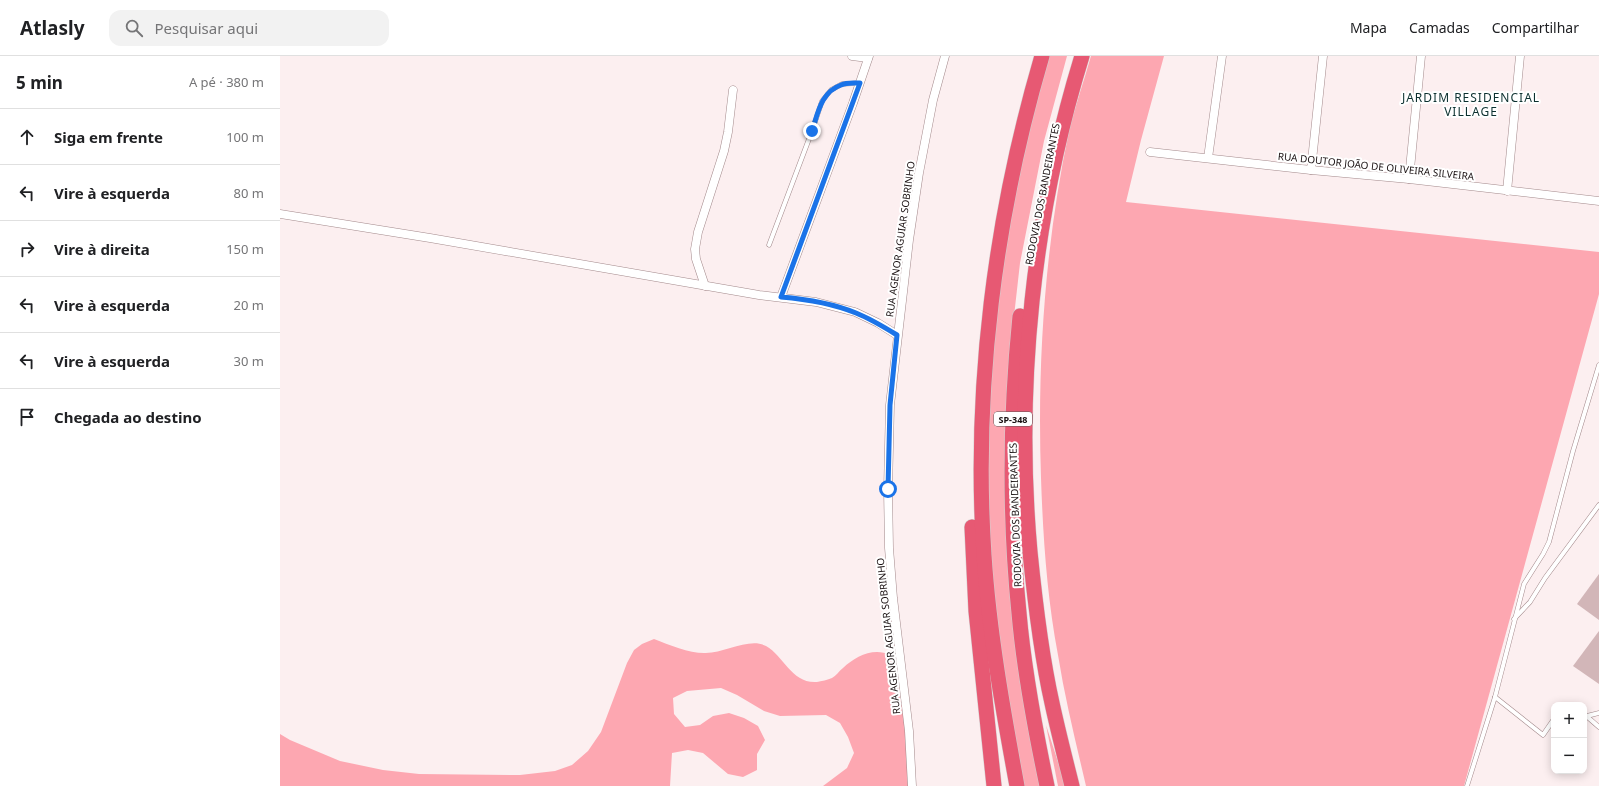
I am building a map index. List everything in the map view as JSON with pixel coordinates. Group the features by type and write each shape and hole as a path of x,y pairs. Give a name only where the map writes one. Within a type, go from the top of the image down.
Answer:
{"highway":[{"name":"SP-348","path":"1017,786 995,651 985,564 982,520 982,432 985,371 995,277 1010,193 1033,86 1042,56"},
{"name":"RODOVIA DOS BANDEIRANTES","path":"1047,786 1035,726 1019,614 1012,510 1013,418 1018,339 1029,252 1049,148 1074,56"},
{"path":"1072,782 1052,701 1035,592 1030,551 1026,477 1026,410 1031,304 1046,207 1063,121 1082,56"},
{"path":"994,786 979,650 975,596 972,528 974,420 981,323 987,281 993,246 1010,193"}],"street":[{"path":"781,297 860,83 868,57 852,56"},
{"name":"RUA AGENOR AGUIAR SOBRINHO","path":"912,786 908,731 889,548 890,405 897,335 919,173 933,100 944,56"},
{"path":"1208,158 1222,56"},
{"path":"1310,170 1322,56"},
{"path":"1409,178 1421,56"},
{"path":"1507,191 1520,56"},
{"path":"705,286 696,259 695,249 698,232 724,151 733,90"},
{"name":"RUA DOUTOR JOÃO DE OLIVEIRA SILVEIRA","path":"1150,152 1310,170 1409,178 1599,201"},
{"path":"280,214 430,238 759,295 816,302 855,312 878,323 897,335"}],"lane":[{"path":"769,246 822,101 831,90 842,84 860,83"},
{"path":"1467,786 1495,697 1524,584 1549,542 1573,451 1599,365"},
{"path":"1514,619 1530,602 1545,578 1599,505"},
{"path":"1495,697 1543,734 1551,723"},
{"path":"1587,715 1599,713"},
{"path":"1587,717 1599,727"}],"shaded area":[{"path":"1047,56 1067,56 1044,141 1020,263 1013,325 1006,433 1041,786 1021,786 1011,728 989,556 987,433 994,323 1013,202"},
{"path":"1091,56 1164,56 1126,202 1599,252 1599,294 1464,786 1086,786 1064,688 1048,589 1042,500 1040,391 1044,304 1054,217 1069,131"},
{"path":"654,639 672,646 698,653 712,653 752,643 759,644 772,650 801,679 817,682 832,678 853,660 865,654 877,652 890,655 906,724 912,786 823,786 847,768 854,753 848,737 840,723 826,715 780,716 764,711 737,695 721,688 687,691 673,698 674,714 685,727 700,725 713,716 729,713 744,718 758,726 765,740 757,754 757,770 743,777 728,774 703,753 688,750 672,753 670,786 280,786 280,734 290,740 340,761 383,770 419,774 520,775 555,771 572,765 588,751 601,732 627,663 634,650 642,644"},
{"path":"1046,725 1061,771 1065,786 1058,786"}],"building":[{"path":"1599,574 1599,620 1577,604"},
{"path":"1599,631 1599,684 1573,666"}],"district":[{"name":"JARDIM RESIDENCIAL VILLAGE","path":"1471,104"}],"route":[{"path":"812,131 822,101 831,90 842,84 860,83 793,268 781,297 816,302 855,312 878,323 897,335 890,405 888,489"}]}
